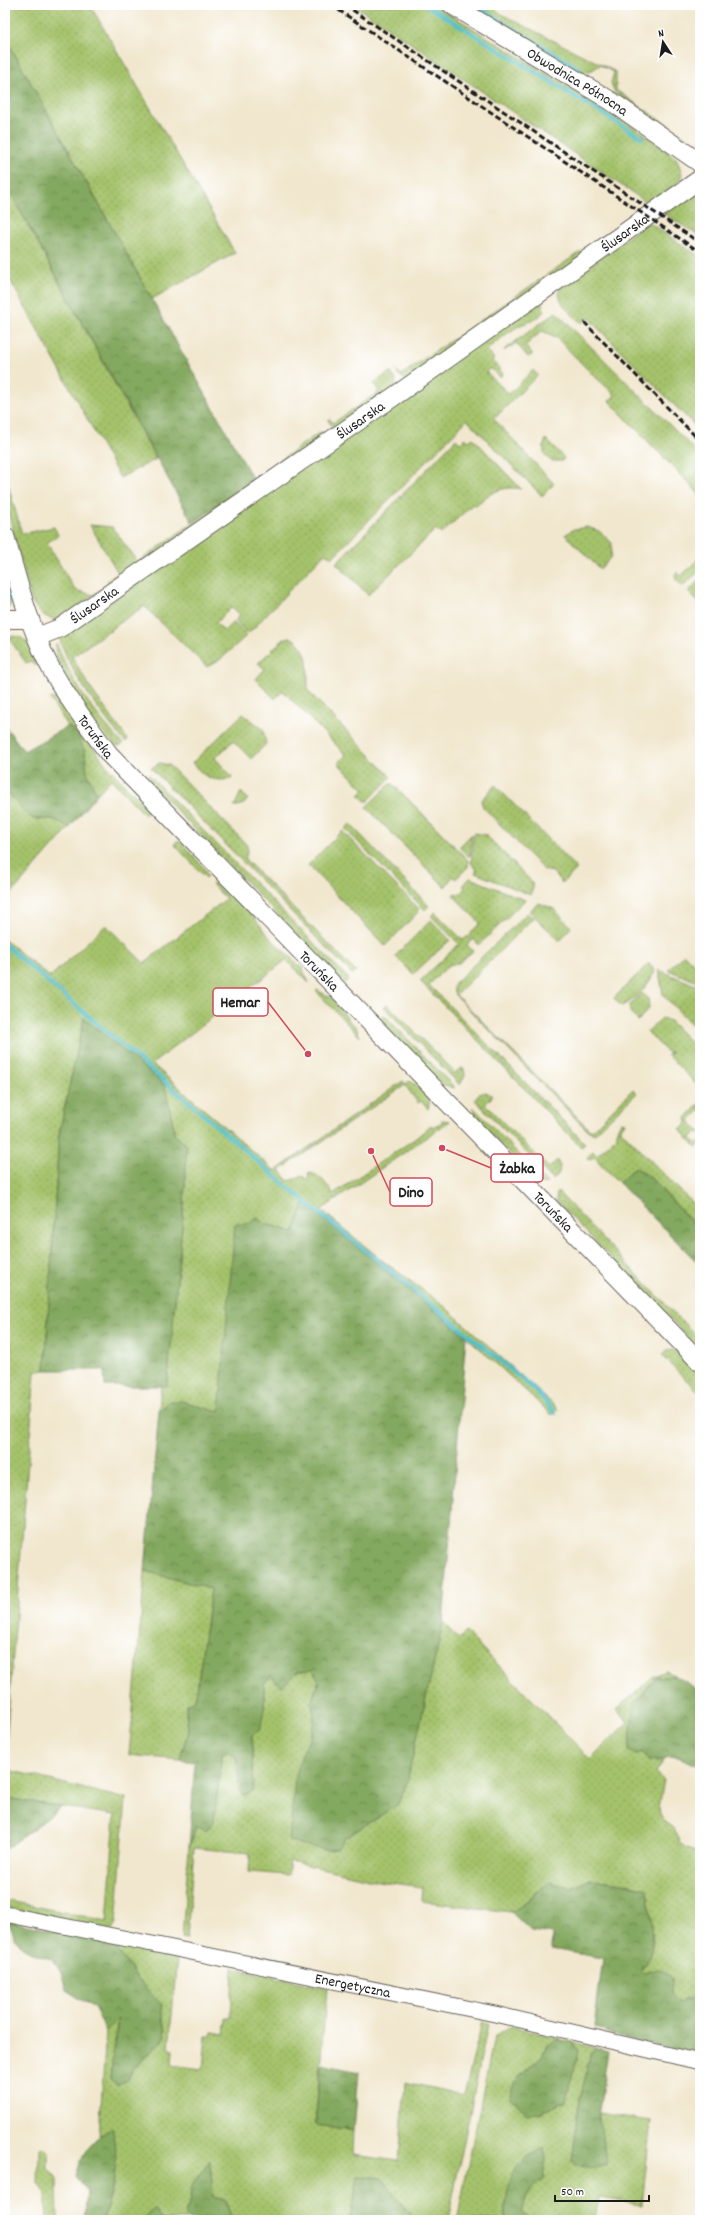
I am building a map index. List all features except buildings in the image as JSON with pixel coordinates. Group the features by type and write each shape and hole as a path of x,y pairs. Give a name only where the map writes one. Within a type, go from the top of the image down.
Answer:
{"street":[{"name":"Obwodnica Północna","path":"452,5 611,101 700,163"},
{"name":"Ślusarska","path":"37,637 60,628 410,386 700,179"},
{"name":"Toruńska","path":"5,536 30,619 37,637 64,689 109,754 700,1362"},
{"path":"5,619 30,619"},
{"name":"Energetyczna","path":"5,1914 495,2014 700,2062"}],"green space":[{"path":"5,5 90,5 235,253 152,299 5,37"},
{"path":"354,5 435,5 645,134 642,138 645,135 677,159 682,174 678,184 652,206"},
{"path":"469,5 489,5 503,15 616,72 616,90 700,147 700,150 615,93 611,83 614,72 600,65 589,72 578,71"},
{"path":"5,37 253,479 192,522 5,183"},
{"path":"5,183 156,459 120,478 5,271"},
{"path":"700,192 700,236 664,214 682,197 685,201"},
{"path":"648,222 700,257 700,431 588,318 581,323 566,308 560,299 559,289"},
{"path":"618,226 621,228 407,380 401,377 395,369 401,375"},
{"path":"542,303 544,311 539,316 534,320 512,330 487,349 494,359 492,360 503,374 500,377 490,368 486,372 509,394 533,370 538,375 494,419 554,484 542,496 467,420 332,558 325,553 248,634 235,621 240,615 232,607 216,623 224,631 233,622 247,635 221,659 207,667 144,606 111,629 110,632 108,631 72,657 91,689 128,740 125,742 87,693 71,666 59,638 535,304"},
{"path":"556,312 700,455 700,495 609,401 615,395 556,337 542,331 525,346 533,354 528,357 516,343 504,351"},
{"path":"390,372 396,380 395,388 335,431 328,420 330,419 333,423 379,392 374,383"},
{"path":"320,432 323,440 59,619 49,618 38,611 31,598 5,501 5,474 22,534 54,527 58,535 47,543 75,590 93,595 109,583 107,581 118,573 90,525 112,527 138,562"},
{"path":"465,438 469,441 473,438 521,489 508,488 496,491 476,506 473,504 441,534 436,529 368,595 336,563 456,439 460,443"},
{"path":"546,439 564,458 562,461 551,461 546,456 544,445"},
{"path":"587,527 599,531 612,543 611,557 600,569 565,535 574,529"},
{"path":"700,557 700,570 683,586 676,580 675,574 677,572 681,576"},
{"path":"5,561 14,594 13,601 5,610"},
{"path":"700,579 700,604 688,592"},
{"path":"8,637 20,637 28,644 33,654 36,666 30,661 26,663"},
{"path":"290,637 302,647 307,660 308,691 391,777 368,801 365,801 359,795 364,790 338,763 346,755 283,691 275,699 256,679 265,669 258,663 284,639"},
{"path":"56,643 76,684 93,709 123,744 118,746 110,740 101,731 84,708 58,661 55,650"},
{"path":"59,698 106,765 147,807 148,812 145,815 111,779 97,794 87,773 85,752 77,734 68,726 50,699"},
{"path":"243,714 263,729 266,744 251,759 233,741 215,758 232,777 231,779 218,780 208,777 192,763"},
{"path":"5,726 24,751 68,726 77,734 85,752 87,773 97,794 69,828 53,819 32,819 5,789"},
{"path":"160,763 169,765 246,844 248,849 245,859 356,972 353,975 151,768"},
{"path":"148,774 349,979 344,983 150,783"},
{"path":"390,784 393,784 468,860 468,867 456,879 453,876 445,887 366,807"},
{"path":"495,785 577,869 562,883 553,872 544,870 483,807 481,801"},
{"path":"5,789 32,819 53,819 69,828 5,901"},
{"path":"241,792 248,799 244,804 234,807"},
{"path":"350,824 429,906 425,910 345,829"},
{"path":"342,831 420,910 385,946 308,865"},
{"path":"474,833 486,835 532,882 533,888 531,895 475,873 477,870 471,863"},
{"path":"472,834 470,856 468,856 459,847"},
{"path":"177,841 180,841 203,867 208,876 206,878 174,844"},
{"path":"470,878 525,900 479,945 469,935 480,923 453,895 455,893 458,895 465,888 463,886"},
{"path":"221,883 232,896 244,905 271,939 302,968 309,983 286,960 152,1064 275,1171 403,1081 406,1084 409,1081 422,1088 429,1099 428,1109 421,1101 418,1103 405,1085 280,1170 288,1181 303,1176 305,1179 309,1177 308,1173 316,1175 323,1180 333,1194 416,1138 431,1125 432,1127 443,1122 441,1120 450,1121 321,1210 383,1261 443,1305 558,1409 552,1415 466,1336 304,1203 294,1232 265,1224 257,1218 226,1351 219,1413 170,1401 159,1411 161,1386 167,1385 184,1205 187,1145 175,1135 170,1109 84,1018 59,1134 45,1370 35,1372 5,1757 5,940 50,977 106,925 144,963 226,899 212,884"},
{"path":"539,903 554,909 571,927 560,941 529,911"},
{"path":"435,912 463,940 468,936 472,940 467,945 473,951 459,963 449,965 429,985 582,1140 585,1144 581,1147 420,981 459,944 431,916"},
{"path":"527,913 533,918 456,995 591,1131 633,1089 637,1093 594,1134 586,1129 455,995 453,988 456,982"},
{"path":"431,920 450,940 413,974 395,956"},
{"path":"684,954 700,970 700,983 668,970"},
{"path":"649,963 655,971 649,981 637,996 627,1004 621,1006 614,998"},
{"path":"659,970 700,987 700,1033 663,995"},
{"path":"317,990 333,999 350,1022 356,1027 360,1037 316,991"},
{"path":"642,993 648,998 649,1008 638,1021 630,1012 630,1005"},
{"path":"387,1004 455,1073 461,1068 464,1069 465,1076 460,1085 384,1007"},
{"path":"384,1015 455,1088 444,1086 379,1019"},
{"path":"84,1018 165,1085 175,1135 187,1145 184,1205 167,1386 105,1386 104,1370 45,1370 59,1134"},
{"path":"662,1018 670,1021 700,1052 700,1088 667,1055 672,1052 668,1053 647,1032"},
{"path":"486,1092 493,1096 485,1104 549,1168 557,1160 560,1166 559,1173 553,1180 475,1100 479,1094"},
{"path":"700,1103 700,1110 689,1121 700,1132 700,1134 697,1131 691,1138 697,1144 700,1142 697,1148 680,1130 687,1122 686,1118"},
{"path":"473,1107 547,1183 540,1184 537,1182 475,1118"},
{"path":"621,1122 625,1123 620,1129 700,1211 700,1231 652,1179 635,1167 619,1183 594,1157 589,1160 586,1158 593,1151 597,1155 617,1136 617,1129"},
{"path":"635,1167 652,1179 700,1231 700,1265 619,1183"},
{"path":"557,1191 700,1340 700,1349 556,1201"},
{"path":"304,1203 466,1336 443,1623 406,1786 397,1805 345,1838 337,1849 320,1849 289,1841 295,1779 303,1750 312,1736 314,1718 312,1700 319,1680 313,1670 297,1672 281,1687 271,1675 264,1684 264,1709 260,1730 252,1735 253,1791 244,1796 240,1791 236,1757 228,1753 222,1754 214,1821 206,1831 196,1826 189,1848 195,1762 180,1760 188,1731 186,1708 187,1704 195,1700 197,1690 211,1589 145,1571 159,1411 170,1401 182,1401 219,1412 235,1224 248,1224 257,1218 265,1224 294,1232"},
{"path":"666,1351 678,1351 700,1374 700,1394 662,1355"},
{"path":"145,1571 211,1589 197,1690 195,1700 187,1704 186,1708 188,1731 180,1760 129,1755"},
{"path":"443,1623 459,1639 466,1632 590,1759 628,1722 617,1710 652,1677 666,1671 676,1676 656,1677 649,1684 636,1710 629,1750 637,1754 641,1752 657,1762 665,1758 656,1772 664,1780 659,1807 660,1814 663,1820 674,1828 680,1844 686,1849 700,1853 700,1998 678,2001 671,1994 672,1978 661,1969 645,1973 642,1970 648,1961 652,1941 647,1889 622,1883 590,1879 573,1888 536,1892 521,1906 511,1912 421,1901 422,1887 378,1881 290,1861 288,1875 249,1872 250,1853 194,1848 187,1938 182,1937 189,1848 196,1826 201,1827 214,1821 222,1754 228,1753 236,1757 239,1779 252,1768 252,1735 264,1709 264,1684 271,1674 289,1681 296,1672 313,1670 319,1680 312,1700 314,1718 312,1736 303,1750 289,1841 311,1845 326,1851 337,1849 345,1838 397,1805 406,1786"},
{"path":"676,1676 700,1691 700,1764 697,1765 677,1757 648,1761 646,1755 641,1752 637,1754 629,1750 634,1702 641,1697 656,1677"},
{"path":"5,1769 126,1799 116,1923 112,1930 5,1907 5,1900 107,1921 115,1815 5,1798"},
{"path":"5,1798 62,1807 5,1850"},
{"path":"590,1879 622,1883 647,1889 652,1941 648,1961 642,1970 645,1973 661,1968 672,1978 671,1994 678,2001 700,1998 700,2055 619,2037 594,2027 603,1958 551,1949 552,1934 531,1931 511,1912 521,1906 550,1882 573,1888"},
{"path":"8,1921 113,1944 145,1988 162,2005 165,2039 133,2068 128,2080 117,2086 110,2079 118,2019 106,2031 94,2008 66,1990 61,1972 53,1960 25,1950 15,1938"},
{"path":"113,1944 177,1958 169,2048 173,2049 172,2065 203,2069 206,2036 210,2037 213,2032 224,2034 226,2018 231,2018 233,1968 327,1988 315,2125 354,2130 353,2155 399,2161 405,2082 464,2095 482,2022 488,2024 448,2220 415,2220 382,2178 358,2176 351,2220 232,2219 225,2200 213,2197 210,2161 185,2215 190,2220 162,2220 162,2218 147,2216 146,2220 103,2220 114,2185 112,2129 99,2136 106,2031 118,2018 110,2079 128,2080 133,2068 165,2039 162,2005 145,1988"},
{"path":"511,2026 561,2039 549,2044 542,2056 515,2081 561,2103 564,2103 578,2051 572,2042 596,2048 591,2052 580,2100 603,2143 599,2131 599,2113 651,2121 642,2205 599,2198 595,2220 534,2220 521,2213 527,2195 546,2159 543,2148 505,2205 506,2220 457,2220 494,2037 501,2031"},
{"path":"558,2039 572,2042 578,2051 566,2101 540,2113 527,2114 511,2098 512,2088 515,2081 542,2056 549,2044"},
{"path":"596,2048 608,2051 598,2117 608,2164 596,2167 584,2167 576,2165 572,2160 580,2100 591,2052"},
{"path":"321,2064 359,2072 354,2130 315,2125"},
{"path":"112,2128 116,2151 115,2174 103,2220 84,2220 87,2192 76,2176 78,2168 88,2148 99,2137"},
{"path":"42,2147 48,2152 48,2169 57,2179 58,2220 47,2220 45,2194 38,2184 39,2149"},
{"path":"544,2148 546,2159 544,2180 534,2186 528,2193 522,2212 534,2220 506,2220 508,2189 513,2174 524,2159"},
{"path":"210,2160 213,2197 225,2200 232,2219 238,2220 190,2220 185,2215 193,2183"},
{"path":"358,2176 382,2178 415,2220 351,2220"},
{"path":"155,2210 162,2220 146,2220 146,2216"}],"waterway":[{"path":"426,5 642,138"},
{"path":"474,5 580,69"},
{"path":"5,575 10,597 5,605"},
{"path":"5,945 296,1194 503,1363 539,1394 555,1413"}],"railway":[{"path":"331,5 700,252"},
{"path":"345,5 700,243"},
{"path":"584,322 700,441"}],"place":[{"name":"Hemar","path":"308,1054"},
{"name":"Żabka","path":"442,1148"},
{"name":"Dino","path":"371,1151"}]}
